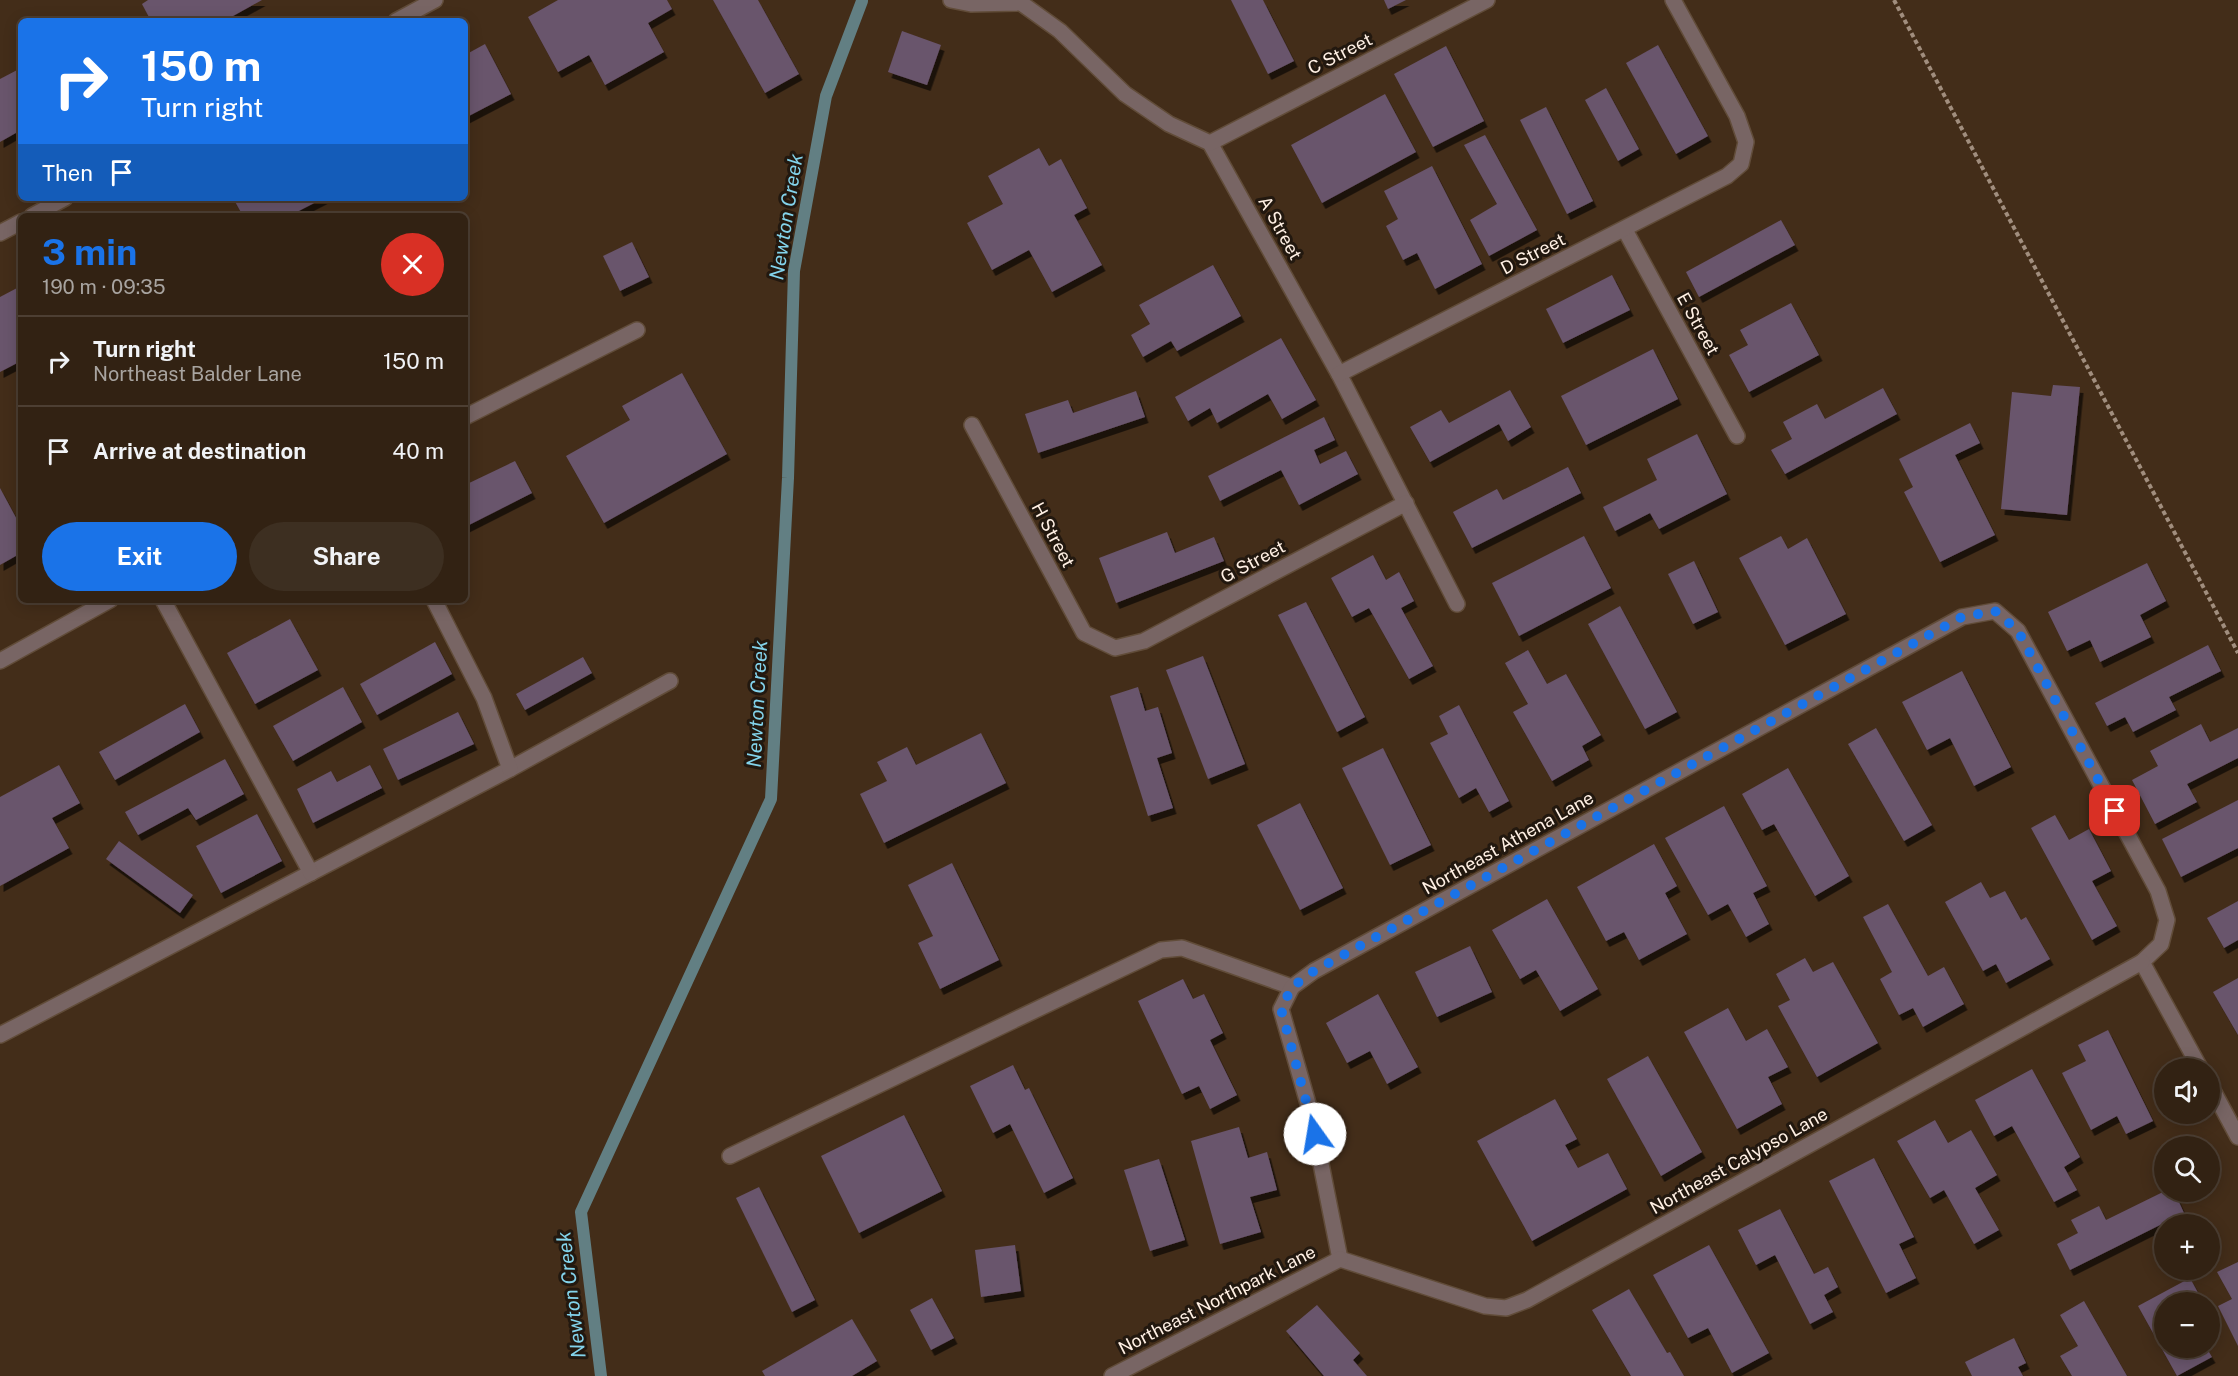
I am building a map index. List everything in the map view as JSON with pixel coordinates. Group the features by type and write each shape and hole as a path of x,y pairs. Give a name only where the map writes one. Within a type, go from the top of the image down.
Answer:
{"street":[{"path":"402,18 435,0"},
{"path":"951,0 971,4 1022,1 1060,31 1125,94 1169,124 1210,143"},
{"name":"C Street","path":"1210,143 1487,0"},
{"name":"D Street","path":"1339,374 1625,230 1727,176 1741,164 1746,142 1737,116 1673,0"},
{"name":"A Street","path":"1210,143 1339,374 1457,604"},
{"path":"38,213 60,201"},
{"path":"0,233 18,224"},
{"name":"E Street","path":"1625,230 1737,436"},
{"path":"468,415 637,330"},
{"name":"H Street","path":"972,425 1084,633 1115,648"},
{"name":"G Street","path":"1115,648 1144,641 1406,503"},
{"path":"0,661 105,603"},
{"path":"165,603 311,873"},
{"path":"436,603 484,698 510,769"},
{"name":"Northeast Calypso Lane","path":"1340,1259 1485,1306 1506,1308 1527,1300 2142,962 2161,944 2167,920 2158,891 2018,631 1995,611"},
{"name":"Northeast Athena Lane","path":"1292,987 1324,965 1962,617 1995,611"},
{"path":"0,1035 510,769 670,681"},
{"path":"730,1156 1161,950 1182,948 1292,987 1281,1009 1311,1114 1340,1259"},
{"path":"2142,962 2195,1058"},
{"path":"2220,1104 2238,1137"},
{"name":"Northeast Northpark Lane","path":"1112,1376 1340,1259"}],"path":[{"path":"1894,0 2238,653"}],"building":[{"path":"148,0 262,0 229,18 149,18 142,4"},
{"path":"558,0 667,0 672,9 648,23 664,52 605,85 589,55 558,72 528,17"},
{"path":"713,0 758,0 799,74 765,93"},
{"path":"1231,0 1263,0 1294,61 1268,74"},
{"path":"1384,0 1406,0 1388,9"},
{"path":"902,31 941,45 927,85 888,72"},
{"path":"485,44 511,94 468,116 468,53"},
{"path":"1658,45 1708,136 1676,154 1626,63"},
{"path":"1446,46 1484,121 1433,147 1394,74"},
{"path":"18,70 18,132 0,142 0,79"},
{"path":"1606,88 1639,149 1618,161 1585,100"},
{"path":"1385,94 1416,152 1322,203 1291,145"},
{"path":"1546,107 1593,201 1567,214 1520,120"},
{"path":"1485,135 1537,230 1489,256 1470,220 1497,204 1464,145"},
{"path":"1039,148 1049,166 1061,159 1087,208 1074,215 1102,265 1052,292 1029,250 992,270 967,223 1003,204 988,176"},
{"path":"1432,166 1482,264 1435,289 1417,253 1403,260 1386,226 1398,219 1384,191"},
{"path":"235,201 318,201 295,213 241,213"},
{"path":"1781,220 1795,245 1699,297 1686,272"},
{"path":"632,242 649,277 620,291 603,256"},
{"path":"1213,265 1241,316 1177,351 1171,341 1143,357 1131,335 1150,324 1139,305"},
{"path":"1612,275 1630,310 1563,343 1546,309"},
{"path":"17,288 18,290 18,363 0,372 0,297"},
{"path":"1791,303 1819,355 1749,392 1729,355 1748,345 1740,330"},
{"path":"1281,338 1316,400 1282,419 1268,394 1217,423 1210,408 1188,421 1175,397"},
{"path":"1653,349 1678,399 1586,445 1561,396"},
{"path":"682,373 727,454 604,523 566,456 630,420 622,406"},
{"path":"2053,385 2080,387 2067,515 2001,509 2012,392 2051,396"},
{"path":"1883,388 1897,414 1785,474 1771,450 1792,439 1783,422 1817,404 1825,419"},
{"path":"1510,390 1531,427 1508,441 1499,424 1430,462 1410,427 1441,410 1449,423"},
{"path":"1136,391 1145,417 1038,453 1025,414 1068,400 1073,413"},
{"path":"1324,417 1335,440 1314,450 1320,464 1346,451 1358,474 1299,505 1281,470 1220,501 1208,476"},
{"path":"1970,423 1980,443 1955,455 1995,535 1940,562 1904,492 1913,487 1899,459"},
{"path":"1697,434 1727,494 1659,529 1650,513 1615,531 1603,507 1657,480 1647,459"},
{"path":"515,461 532,493 468,525 468,484"},
{"path":"1568,467 1581,493 1472,548 1453,512 1497,489 1503,500"},
{"path":"0,488 18,521 18,555 0,565"},
{"path":"1167,532 1175,553 1214,537 1224,561 1116,603 1099,558"},
{"path":"1584,536 1611,588 1519,636 1492,583"},
{"path":"1781,536 1788,549 1807,538 1846,614 1785,645 1739,558"},
{"path":"1373,555 1386,580 1399,572 1414,601 1401,608 1433,666 1409,679 1369,608 1352,617 1331,578"},
{"path":"1694,561 1718,612 1693,624 1668,574"},
{"path":"2147,563 2166,601 2140,615 2151,637 2100,662 2090,640 2067,651 2048,612"},
{"path":"1306,602 1365,717 1337,732 1278,615"},
{"path":"1620,606 1677,712 1645,729 1588,624"},
{"path":"290,619 318,670 255,704 227,653"},
{"path":"435,642 452,674 377,715 360,684"},
{"path":"2208,645 2221,671 2169,697 2176,710 2133,732 2125,717 2107,726 2095,703"},
{"path":"1528,650 1547,684 1566,674 1601,735 1582,746 1589,760 1552,781 1513,712 1528,704 1505,663"},
{"path":"1203,656 1245,764 1208,779 1166,670"},
{"path":"583,657 592,673 525,710 516,694"},
{"path":"1962,671 2011,767 1974,786 1950,738 1927,750 1902,702"},
{"path":"343,687 362,722 293,761 273,726"},
{"path":"1138,687 1145,711 1158,707 1172,753 1157,758 1173,808 1148,816 1110,696"},
{"path":"185,704 200,732 115,780 99,752"},
{"path":"1459,705 1509,801 1489,812 1476,788 1459,798 1430,743 1448,734 1439,716"},
{"path":"458,712 474,744 398,780 383,749"},
{"path":"2201,724 2210,742 2238,728 2238,758 2187,784 2197,802 2155,824 2132,780 2158,766 2150,751"},
{"path":"1876,728 1932,825 1904,841 1848,744"},
{"path":"981,733 1006,783 884,843 860,794 887,781 877,762 907,747 916,765"},
{"path":"1383,748 1431,845 1390,865 1342,768"},
{"path":"225,759 244,794 196,820 188,808 138,835 125,812"},
{"path":"59,765 80,803 52,818 69,848 0,886 0,797"},
{"path":"370,765 382,788 313,823 297,789 331,771 337,782"},
{"path":"1788,768 1849,876 1815,896 1774,824 1762,830 1742,794"},
{"path":"2238,800 2238,848 2181,877 2162,839"},
{"path":"1300,803 1343,888 1300,910 1257,825"},
{"path":"1724,806 1767,886 1753,893 1769,924 1746,937 1728,904 1708,915 1665,838"},
{"path":"257,814 282,861 221,893 196,846"},
{"path":"2055,815 2069,840 2089,829 2111,871 2092,881 2117,926 2092,940 2031,828"},
{"path":"119,841 193,895 180,913 106,859"},
{"path":"1654,844 1677,886 1665,893 1687,934 1639,960 1624,932 1606,941 1577,887"},
{"path":"952,863 999,960 940,989 918,943 933,936 908,885"},
{"path":"1981,882 1990,898 2005,891 2021,920 2026,917 2050,959 2006,983 1996,964 1983,971 1945,902"},
{"path":"1547,899 1598,989 1560,1011 1536,970 1520,979 1492,930"},
{"path":"2238,901 2238,940 2224,948 2207,918"},
{"path":"1888,904 1928,976 1944,967 1964,1004 1923,1027 1913,1008 1899,1015 1880,979 1892,972 1863,917"},
{"path":"1470,946 1492,992 1437,1017 1415,972"},
{"path":"1805,958 1813,972 1833,962 1878,1043 1817,1077 1778,1006 1790,1000 1776,974"},
{"path":"2238,978 2238,1035 2213,992"},
{"path":"1183,979 1193,999 1204,994 1223,1033 1210,1040 1237,1095 1210,1109 1199,1086 1182,1094 1138,1001"},
{"path":"1378,994 1418,1067 1387,1084 1370,1051 1347,1063 1326,1023"},
{"path":"1728,1008 1746,1041 1767,1029 1788,1067 1768,1077 1782,1104 1737,1129 1684,1032"},
{"path":"2108,1030 2153,1121 2126,1134 2117,1116 2091,1130 2062,1073 2086,1061 2078,1045"},
{"path":"1648,1056 1702,1152 1661,1176 1607,1079"},
{"path":"1013,1065 1025,1090 1029,1088 1073,1178 1044,1193 1010,1124 993,1133 970,1086"},
{"path":"2032,1069 2080,1157 2064,1167 2077,1190 2054,1202 2012,1126 1994,1136 1975,1100"},
{"path":"1555,1099 1577,1139 1565,1145 1578,1168 1608,1153 1627,1189 1532,1241 1477,1141"},
{"path":"904,1115 942,1191 859,1233 821,1156"},
{"path":"1935,1120 1948,1143 1971,1130 1997,1175 1975,1188 1999,1230 1974,1244 1944,1190 1930,1198 1897,1141"},
{"path":"1239,1127 1248,1158 1267,1152 1277,1190 1250,1197 1261,1232 1220,1244 1191,1141"},
{"path":"1874,1158 1914,1237 1899,1244 1916,1278 1886,1293 1829,1181"},
{"path":"1159,1159 1185,1240 1150,1251 1124,1170"},
{"path":"759,1187 815,1300 792,1312 736,1198"},
{"path":"2154,1196 2154,1202 2179,1202 2184,1213 2154,1214 2154,1228 2070,1270 2057,1244 2078,1233 2071,1220 2099,1206 2106,1220"},
{"path":"1780,1209 1814,1274 1828,1267 1838,1287 1824,1295 1833,1312 1810,1324 1775,1255 1756,1265 1738,1230"},
{"path":"1015,1245 1021,1291 981,1297 975,1250"},
{"path":"1709,1245 1769,1353 1732,1373 1708,1328 1688,1338 1653,1275"},
{"path":"2238,1262 2238,1346 2220,1310 2220,1305 2232,1299 2220,1277 2220,1271"},
{"path":"2186,1280 2191,1280 2198,1292 2164,1292"},
{"path":"1629,1289 1667,1353 1670,1352 1684,1376 1631,1376 1592,1310"},
{"path":"2154,1297 2154,1335 2138,1306"},
{"path":"932,1298 954,1338 931,1350 910,1310"},
{"path":"2084,1301 2127,1376 2072,1376 2060,1356 2078,1346 2060,1315"},
{"path":"1317,1305 1360,1353 1353,1360 1367,1376 1324,1376 1286,1331"},
{"path":"852,1319 877,1361 852,1376 765,1376 762,1371"},
{"path":"2014,1338 2026,1363 2018,1367 2023,1376 1972,1376 1965,1362"},
{"path":"2167,1358 2210,1358 2177,1376"}],"waterway":[{"name":"Newton Creek","path":"601,1376 581,1212 771,799 788,478 794,271 826,96 862,1"}],"route":[{"path":"1315,1134 1281,1009 1292,987 1314,971 1962,617 1995,611 2018,631 2115,811"}]}
